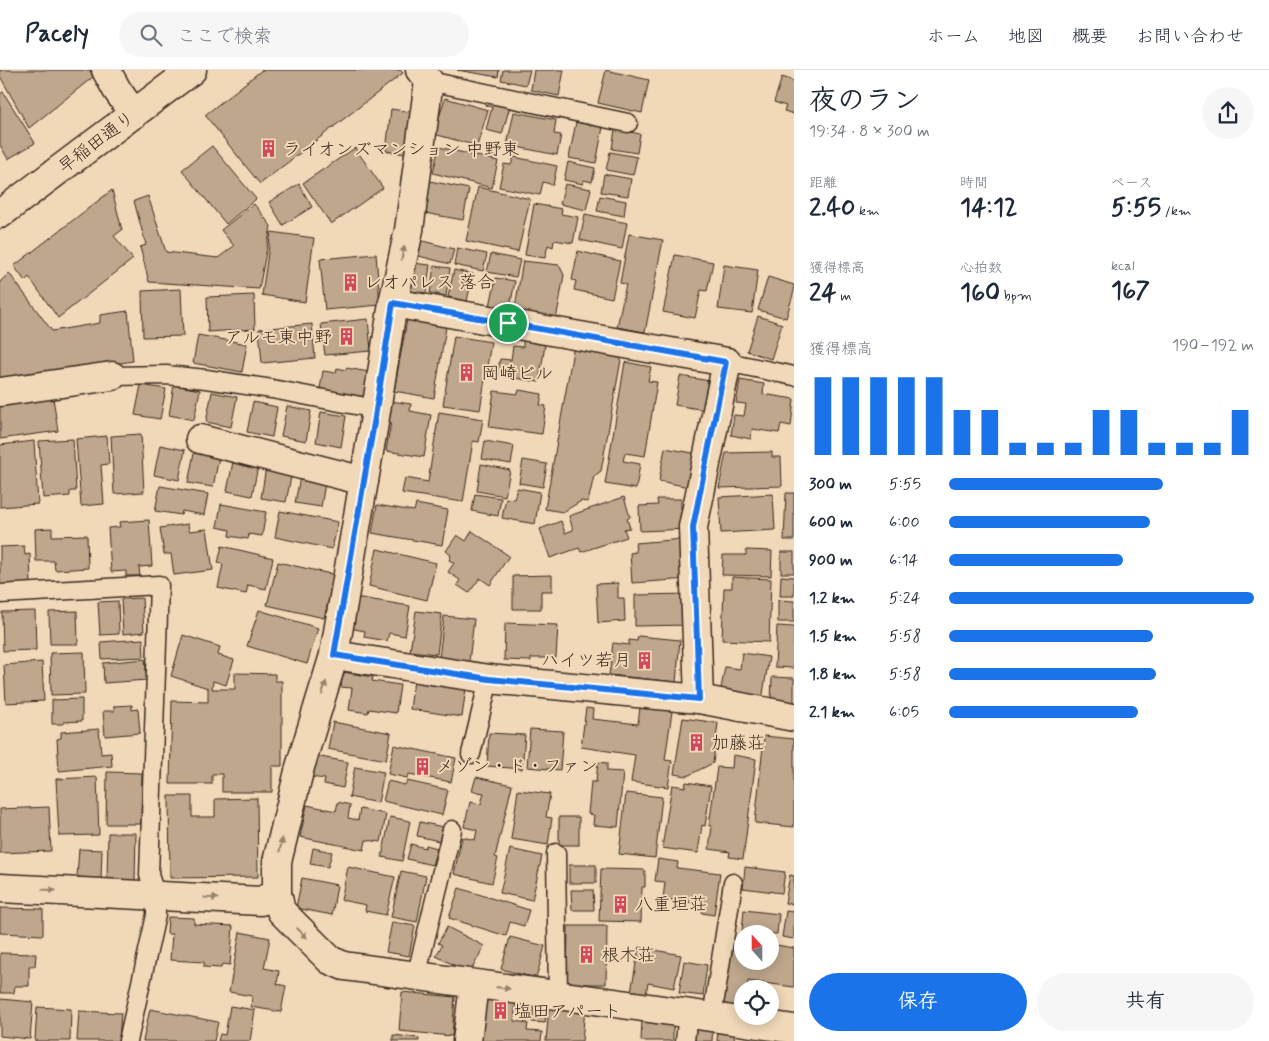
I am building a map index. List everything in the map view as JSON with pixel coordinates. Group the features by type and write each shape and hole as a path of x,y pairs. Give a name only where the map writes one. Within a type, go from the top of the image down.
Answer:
{"street":[{"path":"106,70 134,114"},
{"name":"早稲田通り","path":"0,214 192,70"},
{"path":"425,75 408,230 393,303 334,655 300,767 277,862 276,894 281,911 330,960 344,966 794,1029"},
{"path":"393,303 726,362 693,527 699,699"},
{"path":"0,392 112,376"},
{"path":"200,439 364,481"},
{"path":"334,655 489,679 699,699 794,717"},
{"path":"0,888 261,901 276,894"},
{"path":"467,1041 474,985"}],"lane":[{"path":"425,75 628,123"},
{"path":"726,362 794,376"},
{"path":"112,376 166,375 272,389 376,409"},
{"path":"0,594 159,585 150,875 156,896 156,915 128,1041"},
{"path":"471,754 489,679"},
{"path":"416,977 452,830"},
{"path":"556,853 558,995"},
{"path":"685,1041 700,1015 733,882"}],"building":[{"path":"0,70 90,70 93,77 29,128 0,76"},
{"name":"ライオンズマンション 中野東","path":"262,70 400,70 403,73 260,184 205,115"},
{"path":"457,70 499,70 498,77"},
{"path":"503,70 530,70 526,85 501,80"},
{"path":"534,70 564,70 559,96 531,90"},
{"path":"606,70 649,80 642,113 598,103"},
{"path":"782,77 794,81 794,114 784,111 786,106 774,102"},
{"path":"3,92 35,143 8,159 0,145 0,94"},
{"path":"445,98 488,110 477,146 434,134"},
{"path":"487,100 510,106 502,134 486,130 492,107 485,105"},
{"path":"391,109 418,113 412,155 386,151"},
{"path":"514,112 556,120 554,134 561,135 557,155 507,145"},
{"path":"576,122 603,127 596,163 569,158"},
{"path":"615,129 640,134 637,153 612,149"},
{"path":"212,146 256,199 226,224 182,170"},
{"path":"439,147 498,161 492,188 433,173"},
{"path":"355,148 383,188 331,224 303,183"},
{"path":"610,152 637,157 633,175 606,170"},
{"path":"514,157 557,166 553,185 543,182 540,195 499,187 504,164 511,165"},
{"path":"568,162 595,168 592,182 584,180 583,184 564,180"},
{"path":"604,174 631,179 628,196 601,192"},
{"path":"425,180 469,189 463,220 419,212"},
{"path":"299,184 312,207 283,225 269,202"},
{"path":"565,184 591,189 586,210 560,204"},
{"path":"478,187 530,199 518,252 466,241"},
{"path":"112,190 122,230 114,236 133,259 58,318 29,277 25,281 14,266"},
{"path":"148,196 166,252 218,258 234,246 221,230 254,204 271,226 259,289 149,282 140,247 146,245 134,201"},
{"path":"600,196 626,201 624,216 597,211"},
{"path":"534,204 562,209 561,214 578,217 573,243 554,240 553,247 548,245 545,258 525,255"},
{"path":"585,214 627,223 622,249 580,240"},
{"path":"271,232 314,238 305,302 262,295"},
{"path":"629,234 663,240 645,332 617,327 626,284 620,283"},
{"path":"419,240 454,249 450,264 415,255"},
{"path":"457,248 487,254 483,271 454,265"},
{"path":"578,251 620,261 612,298 574,290 576,281 572,280"},
{"name":"レオパレス 落合","path":"376,254 380,305 325,310 320,259"},
{"path":"491,254 520,260 516,277 487,272"},
{"path":"675,255 713,262 707,291 701,290 695,318 663,312"},
{"path":"523,261 559,265 564,275 556,320 514,313"},
{"path":"412,263 430,265 426,293 408,291"},
{"path":"724,265 758,270 752,313 718,309"},
{"path":"434,266 450,268 446,296 430,293"},
{"path":"454,270 473,274 467,301 448,297"},
{"path":"9,273 52,331 100,323 100,315 128,311 133,361 0,382 0,282"},
{"path":"768,277 794,285 786,318 758,310"},
{"path":"496,278 515,281 509,313 493,310 494,307 490,306"},
{"path":"181,289 183,336 143,337 142,291"},
{"path":"254,295 255,329 208,332 207,297"},
{"path":"758,316 782,324 771,359 747,351"},
{"name":"アルモ東中野","path":"368,319 371,351 325,355 321,324"},
{"path":"407,320 446,327 434,398 394,391"},
{"path":"312,324 315,358 262,363 259,329"},
{"path":"198,335 247,344 242,372 193,363"},
{"name":"岡崎ビル","path":"454,336 491,342 480,410 443,405"},
{"path":"523,341 545,345 539,382 497,375 500,359 511,360 513,346 523,347"},
{"path":"574,345 622,354 601,471 594,476 588,502 581,501 563,512 545,509"},
{"path":"625,362 651,367 648,381 657,382 645,456 625,453 623,461 640,464 636,489 605,484"},
{"path":"337,368 369,372 365,397 320,389 323,371 336,373"},
{"path":"680,376 716,382 711,411 675,405"},
{"path":"740,380 764,384 763,394 794,399 791,426 781,424 779,433 752,429 751,439 731,435 734,415 744,416 746,404 736,403"},
{"path":"141,385 166,389 160,419 135,415"},
{"path":"174,385 200,390 194,420 169,415"},
{"path":"519,390 542,394 540,405 546,406 542,434 489,427 494,391 518,394"},
{"path":"52,391 58,431 0,439 0,399"},
{"path":"212,392 237,397 231,427 206,422"},
{"path":"390,401 411,404 410,411 431,415 424,457 386,451 391,422 387,422"},
{"path":"253,402 277,407 272,437 247,432"},
{"path":"287,406 311,411 306,441 281,436"},
{"path":"321,412 346,416 341,447 316,442"},
{"path":"439,412 483,419 479,442 473,441 463,502 402,493 405,478 428,482"},
{"path":"141,434 144,492 114,494 111,436"},
{"path":"107,436 109,464 101,465 104,504 81,506 76,439"},
{"path":"73,439 76,491 70,491 70,496 43,498 39,441"},
{"path":"34,441 38,504 0,507 0,445"},
{"path":"485,441 514,446 511,464 482,459"},
{"path":"160,445 185,450 179,480 154,475"},
{"path":"665,448 704,455 689,487 659,481"},
{"path":"772,452 772,457 781,457 782,486 719,488 726,453"},
{"path":"194,453 219,457 213,487 188,483"},
{"path":"523,460 547,464 543,487 519,483"},
{"path":"233,462 258,466 252,496 227,491"},
{"path":"481,464 510,470 505,496 477,491"},
{"path":"266,467 292,472 286,502 261,498"},
{"path":"301,472 326,477 321,507 295,503"},
{"path":"160,486 208,494 204,515 182,511 181,515 155,511"},
{"path":"517,488 540,492 535,524 502,518 506,498 514,499"},
{"path":"786,493 794,493 794,540 784,540"},
{"path":"475,494 501,498 498,516 472,511"},
{"path":"773,494 775,530 721,533 719,497"},
{"path":"624,497 630,517 627,519 630,528 624,529 627,537 581,552 579,548 550,558 540,529 561,521 565,533 573,530 569,516"},
{"path":"657,499 681,499 681,509 689,509 689,529 640,531 639,506 658,505"},
{"path":"221,504 266,512 262,536 249,534 248,539 229,536 230,530 217,527"},
{"path":"416,504 448,510 442,545 372,533 377,505 414,511"},
{"path":"280,511 338,522 332,549 275,537"},
{"path":"149,520 152,566 139,567 140,576 126,576 126,571 111,572 108,528 120,527 119,522"},
{"path":"188,524 189,531 207,529 213,570 174,575 171,554 164,554 160,528"},
{"path":"52,528 52,536 87,535 88,568 55,570 54,561 36,561 35,529"},
{"path":"472,531 509,556 490,585 480,578 469,593 457,585 460,580 448,572 454,563 449,560 451,555 446,551 457,535 466,541"},
{"path":"684,539 688,579 632,583 630,553 636,552 635,543"},
{"path":"24,546 25,555 30,554 31,583 0,585 0,547"},
{"path":"222,546 273,558 266,589 248,585 246,594 218,588 223,564 218,563"},
{"path":"377,549 436,563 427,600 369,586"},
{"path":"746,550 772,551 771,576 722,575 723,555 746,555"},
{"path":"781,552 794,552 794,573 781,573"},
{"path":"278,562 335,575 324,618 267,605"},
{"path":"552,575 552,591 541,591 541,609 513,609 513,576"},
{"path":"781,576 794,577 794,596 780,596"},
{"path":"732,577 771,579 769,642 722,640 724,588 732,588"},
{"path":"618,583 618,598 624,598 625,621 598,623 596,584"},
{"path":"691,594 691,625 635,626 635,595"},
{"path":"355,597 410,606 405,636 389,633 387,641 364,637 365,631 349,628"},
{"path":"142,598 144,632 123,634 121,599"},
{"path":"778,600 794,601 794,622 778,622"},
{"path":"118,601 119,634 100,635 98,602"},
{"path":"259,610 318,628 307,664 247,646"},
{"path":"35,611 36,650 3,651 2,612"},
{"path":"77,611 78,644 50,644 49,612"},
{"path":"416,611 442,614 437,654 410,651"},
{"path":"444,616 474,619 469,662 439,659"},
{"path":"505,623 558,625 556,658 531,658 531,661 504,660"},
{"path":"777,626 794,627 794,668 775,667"},
{"path":"183,635 220,647 218,655 234,660 226,685 213,681 212,689 235,689 235,673 275,674 275,681 282,681 282,766 272,766 272,792 222,792 222,774 212,774 212,784 170,784 172,701 208,702 208,688 171,676"},
{"name":"ハイツ若月","path":"638,636 680,640 676,682 609,675 613,643 629,645 629,640 637,641"},
{"path":"143,639 144,657 102,659 101,642"},
{"path":"84,652 85,694 51,695 50,653"},
{"path":"742,653 769,657 762,700 720,694 725,667 740,669"},
{"path":"145,659 147,680 104,683 103,663"},
{"path":"42,662 44,701 6,703 4,665"},
{"path":"343,672 373,677 372,681 400,685 396,713 369,709 368,713 349,710 352,688 341,687"},
{"path":"772,677 794,678 794,703 771,702"},
{"path":"414,680 466,688 462,717 410,709"},
{"path":"82,699 82,721 52,724 52,700"},
{"path":"132,705 132,710 138,709 140,733 105,736 103,711 114,711 114,706"},
{"path":"640,707 672,711 665,760 672,761 668,787 631,782 635,755 581,747 586,708 593,709 592,719 638,724"},
{"name":"加藤荘","path":"683,718 718,723 713,763 687,776 674,774"},
{"path":"333,722 391,733 386,760 328,749"},
{"path":"99,729 101,754 111,753 112,766 59,771 57,739 61,738 61,732"},
{"path":"530,729 563,731 560,770 527,767"},
{"path":"489,733 525,735 522,769 487,766"},
{"path":"764,736 794,739 794,827 755,823"},
{"name":"メゾン・ド・ファン","path":"394,745 456,758 451,782 409,774 407,778 388,774"},
{"path":"733,755 756,759 743,859 729,857 730,852 709,849 712,826 709,826 717,767 732,768"},
{"path":"315,756 348,762 343,788 324,784 325,779 311,777"},
{"path":"598,762 607,763 607,771 623,772 618,827 593,825 594,815 588,814 591,782 596,782"},
{"path":"355,767 384,772 378,803 349,797"},
{"path":"107,772 142,773 141,824 106,824"},
{"path":"97,777 99,835 59,836 56,779"},
{"path":"476,777 512,785 495,857 498,858 492,883 454,874 462,837 475,840 477,830 464,827 470,802 481,804 484,793 472,791"},
{"path":"388,781 405,785 407,781 448,790 442,815 383,801"},
{"path":"686,782 711,786 705,826 702,825 698,853 662,848 672,785 685,787"},
{"path":"518,790 550,794 546,817 552,818 548,845 511,839"},
{"path":"626,793 662,797 655,858 619,854"},
{"path":"169,796 192,796 192,817 215,817 215,799 257,798 258,877 170,878"},
{"path":"338,802 350,805 348,818 358,820 360,809 386,814 381,842 366,840 364,850 300,837 307,805 336,811"},
{"path":"49,807 51,851 0,853 0,809"},
{"path":"390,817 410,821 402,861 382,857"},
{"path":"559,817 579,817 579,845 559,845"},
{"path":"420,822 443,827 439,841 417,836"},
{"path":"108,833 136,833 135,881 107,881"},
{"path":"411,844 425,848 426,845 437,848 432,865 407,859"},
{"path":"313,848 332,852 328,867 310,864"},
{"path":"79,849 102,850 101,879 77,877"},
{"path":"510,849 542,856 532,900 500,893"},
{"path":"658,859 678,862 677,868 720,873 714,915 702,913 703,904 663,899 665,882 655,881"},
{"path":"569,865 596,865 596,883 569,883"},
{"path":"348,867 395,877 386,915 365,911 366,905 341,900"},
{"path":"745,867 785,872 782,893 743,888"},
{"name":"八重垣荘","path":"601,869 645,870 645,887 642,887 641,922 599,921"},
{"path":"401,871 426,876 417,922 391,917"},
{"path":"790,875 794,876 794,904 785,903"},
{"path":"302,878 337,885 332,915 296,908"},
{"path":"459,888 529,910 524,926 510,922 506,936 449,918"},
{"path":"571,890 593,890 594,910 572,910"},
{"path":"0,908 43,909 43,935 0,933"},
{"path":"744,910 779,914 778,925 743,925"},
{"path":"786,911 794,912 794,939 782,937"},
{"path":"168,917 194,918 194,924 233,926 230,965 222,964 221,968 204,967 204,962 170,960 172,934 167,934"},
{"path":"392,922 415,926 409,956 386,952"},
{"name":"根木荘","path":"568,926 607,926 606,984 567,984"},
{"path":"447,927 484,946 470,973 436,956 442,945 438,943"},
{"path":"240,932 270,938 264,968 279,971 277,984 286,986 281,1012 251,1007 252,996 229,992"},
{"path":"510,937 545,946 536,978 501,969"},
{"path":"733,939 734,970 779,970 779,946 794,948 794,987 779,985 779,980 734,980 734,1006 723,1005"},
{"path":"639,947 681,955 674,988 648,983 646,994 631,992"},
{"path":"0,953 36,954 35,966 29,966 29,986 15,986 14,993 0,993"},
{"path":"684,961 707,965 703,996 679,993"},
{"path":"402,992 455,997 452,1036 399,1031"},
{"name":"塩田アパート","path":"486,997 516,1001 514,1021 528,1023 527,1031 542,1032 541,1041 481,1041"},
{"path":"0,999 33,1002 30,1039 0,1036"},
{"path":"534,1003 547,1004 545,1023 532,1022"},
{"path":"230,1006 255,1010 250,1041 218,1041 220,1034 225,1035"},
{"path":"549,1006 585,1009 582,1041 546,1041"},
{"path":"37,1007 71,1009 70,1041 35,1041"},
{"path":"150,1009 218,1022 214,1041 143,1041"},
{"path":"79,1011 121,1013 119,1041 77,1041"},
{"path":"642,1020 673,1022 673,1041 641,1041"},
{"path":"696,1026 713,1027 712,1041 695,1041"},
{"path":"718,1029 735,1031 734,1041 717,1041"},
{"path":"393,1035 419,1038 419,1041 393,1041"}],"place":[{"name":"ライオンズマンション 中野東","path":"269,149"},
{"name":"レオパレス 落合","path":"350,282"},
{"name":"アルモ東中野","path":"346,337"},
{"name":"岡崎ビル","path":"467,373"},
{"name":"ハイツ若月","path":"645,660"},
{"name":"加藤荘","path":"697,743"},
{"name":"メゾン・ド・ファン","path":"422,766"},
{"name":"八重垣荘","path":"621,904"},
{"name":"根木荘","path":"587,955"},
{"name":"塩田アパート","path":"500,1011"}],"route":[{"path":"393,303 508,323 726,362 693,527 699,699 489,679 334,655 393,303"}]}
